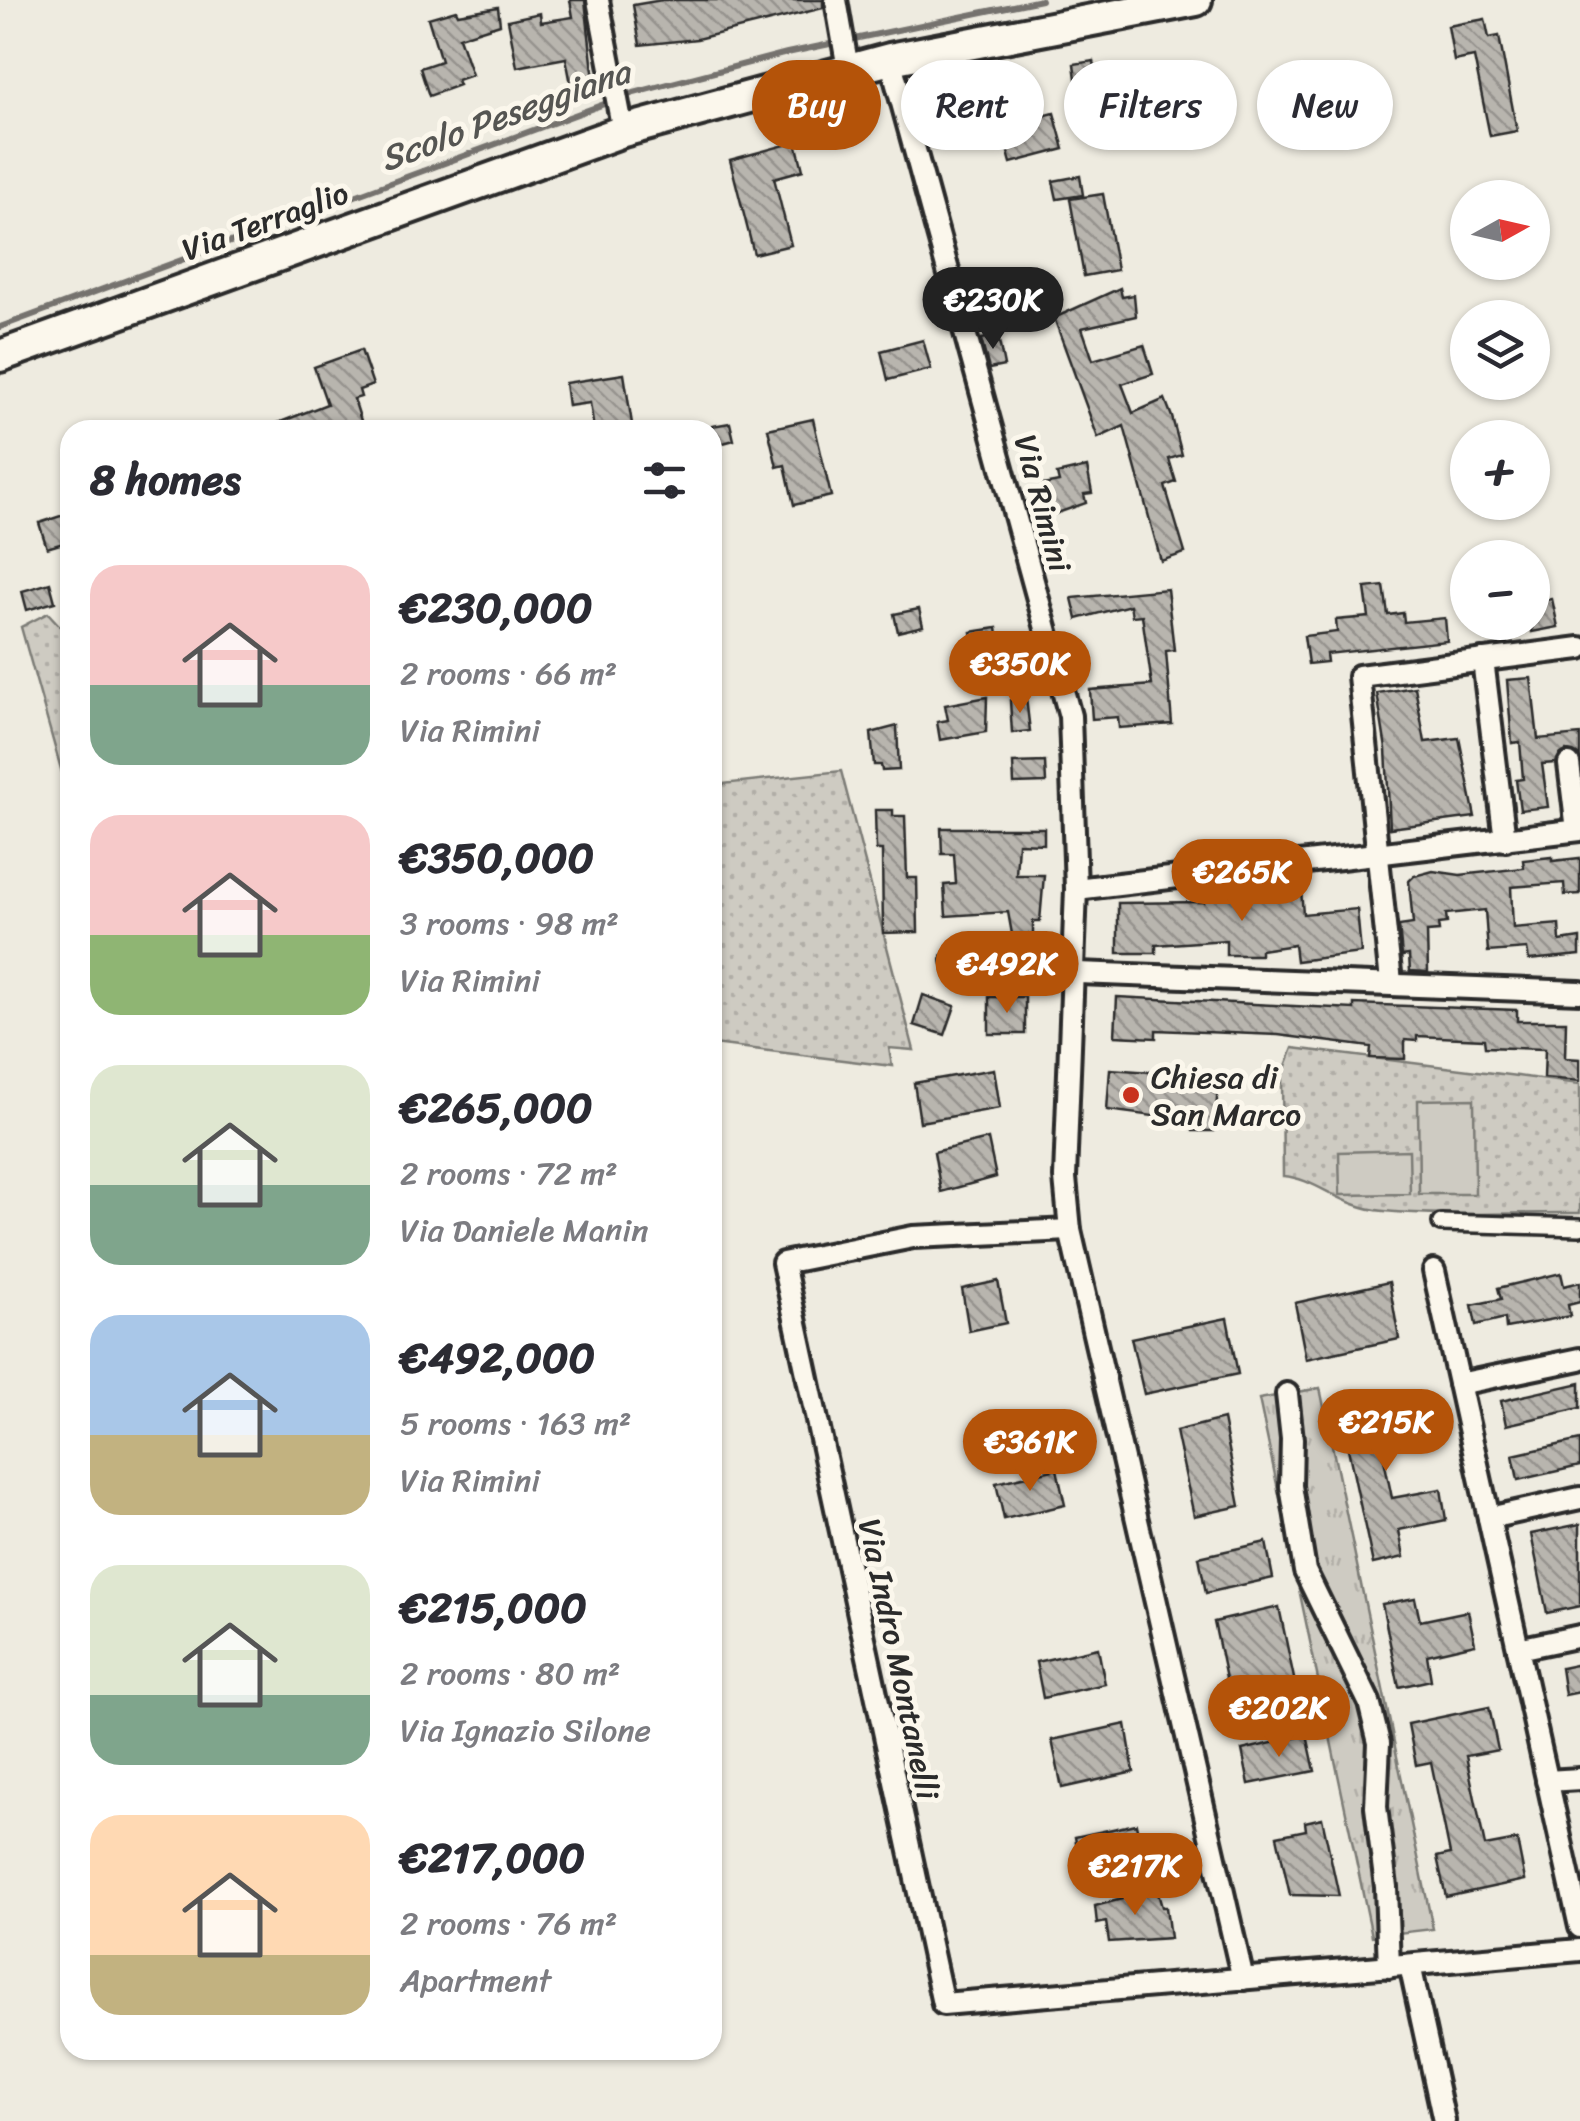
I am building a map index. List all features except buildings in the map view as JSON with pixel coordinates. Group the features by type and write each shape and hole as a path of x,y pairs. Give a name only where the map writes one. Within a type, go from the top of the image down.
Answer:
{"main road":[{"name":"Via Terraglio","path":"868,60 1196,0"},
{"name":"Via Terraglio","path":"0,356 622,122 752,87"}],"street":[{"path":"598,0 622,122"},
{"path":"836,0 847,60"},
{"name":"Via Rimini","path":"890,59 1070,716 1076,889 1066,1202 1244,1979"},
{"path":"1391,982 1359,676 1580,648"},
{"path":"1483,660 1506,840"},
{"path":"1076,889 1579,830 1574,764"},
{"path":"954,960 971,969 1580,992"},
{"path":"1441,1223 1580,1227"},
{"name":"Via Indro Montanelli","path":"1070,1230 913,1236 783,1263 943,2004 1244,1979"},
{"path":"1434,1271 1580,1927"},
{"path":"1459,1384 1580,1359"},
{"path":"1286,1394 1292,1440 1290,1486 1305,1571 1369,1702 1379,1743 1376,1808 1399,1966 1444,2121"},
{"path":"1489,1518 1580,1498"},
{"path":"1518,1649 1580,1636"},
{"path":"1548,1782 1580,1778"},
{"path":"1244,1979 1580,1950"}],"green space":[{"path":"48,613 60,626 60,765 21,627"},
{"path":"841,771 914,1050 889,1048 892,1066 722,1045 722,784"},
{"path":"1293,1048 1580,1084 1580,1213 1384,1211 1355,1205 1307,1182 1283,1176 1282,1076"},
{"path":"1474,1099 1475,1194 1419,1194 1418,1100"},
{"path":"1409,1150 1410,1194 1340,1195 1339,1152"},
{"path":"1320,1388 1433,1929 1372,1936 1259,1399"}],"waterway":[{"name":"Scolo Peseggiana","path":"0,327 634,93 787,53 1041,0"}],"place":[{"name":"Chiesa di San Marco","path":"1131,1095"}]}
